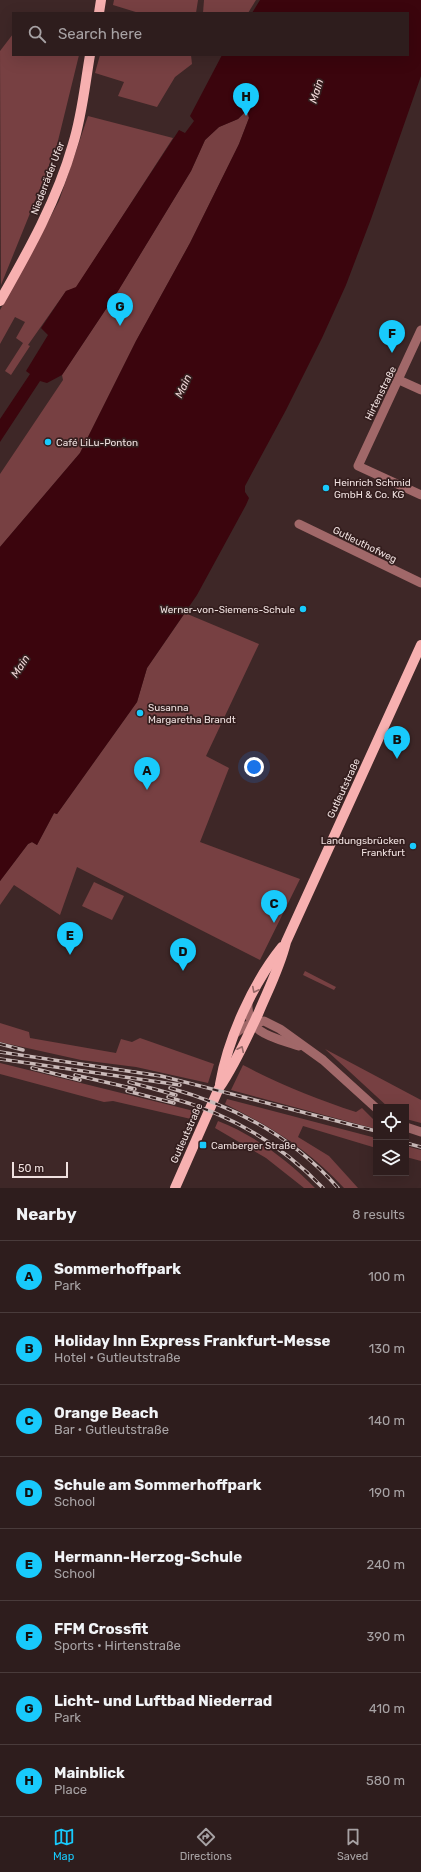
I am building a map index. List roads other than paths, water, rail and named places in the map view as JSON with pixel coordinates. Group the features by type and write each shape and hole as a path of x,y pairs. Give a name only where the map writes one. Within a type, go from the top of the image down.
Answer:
{"main road":[{"path":"99,12 102,0"},
{"name":"Niederräder Ufer","path":"0,301 43,223 55,196 74,143 90,56"},
{"name":"Gutleutstraße","path":"219,1088 223,1065 234,1034 263,975 286,942 421,645"},
{"name":"Gutleutstraße","path":"175,1188 219,1088 228,1075 266,996 283,955 286,942"},
{"path":"263,975 265,974 270,977 270,986"}],"street":[{"name":"Hirtenstraße","path":"421,330 358,466 421,495"},
{"path":"399,380 421,390"},
{"name":"Gutleuthofweg","path":"299,524 421,583"},
{"path":"248,1004 249,1017 260,1032"},
{"path":"258,1012 264,1021 280,1029 335,1070 373,1105"},
{"path":"234,1034 245,1026 264,1021"},
{"path":"248,1034 252,1032 260,1032 308,1049"},
{"path":"409,1129 421,1132"}],"water":[{"name":"Main","path":"260,0 421,0 421,76 371,219 346,285 322,338 286,410 245,486 245,492 249,498 246,505 197,595 147,668 137,702 57,814 54,813 37,845 32,842 28,844 0,881 0,547 80,453 136,341 190,243 239,144 249,118 248,114 245,112 238,119 219,127 205,140 191,171 118,291 62,375 47,383 40,381 0,442 0,419 30,374 26,371 48,335 41,328 66,291 76,287 179,130 185,133 194,121 190,116 221,56 409,56 409,12 253,12"}],"railway":[{"path":"0,1044 23,1050"},
{"path":"0,1052 161,1076 373,1130"},
{"path":"0,1059 180,1085"},
{"path":"32,1068 80,1080"},
{"path":"75,1075 135,1089"},
{"path":"129,1082 176,1095"},
{"path":"170,1088 217,1104 262,1126 302,1154 321,1170 338,1188"},
{"path":"127,1091 174,1103"},
{"path":"168,1097 212,1112 252,1132 290,1157 323,1188"},
{"path":"409,1144 421,1147"}],"place":[{"name":"Mainblick","path":"246,116"},
{"name":"Licht- und Luftbad Niederrad","path":"120,326"},
{"name":"FFM Crossfit","path":"392,353"},
{"name":"Café LiLu-Ponton","path":"48,442"},
{"name":"Heinrich Schmid GmbH & Co. KG","path":"326,488"},
{"name":"Werner-von-Siemens-Schule","path":"303,609"},
{"name":"Susanna Margaretha Brandt","path":"140,713"},
{"name":"Holiday Inn Express Frankfurt-Messe","path":"397,759"},
{"name":"Sommerhoffpark","path":"147,790"},
{"name":"Landungsbrücken Frankfurt","path":"413,846"},
{"name":"Orange Beach","path":"274,923"},
{"name":"Hermann-Herzog-Schule","path":"70,955"},
{"name":"Schule am Sommerhoffpark","path":"183,971"},
{"name":"Camberger Straße","path":"203,1145"}]}
